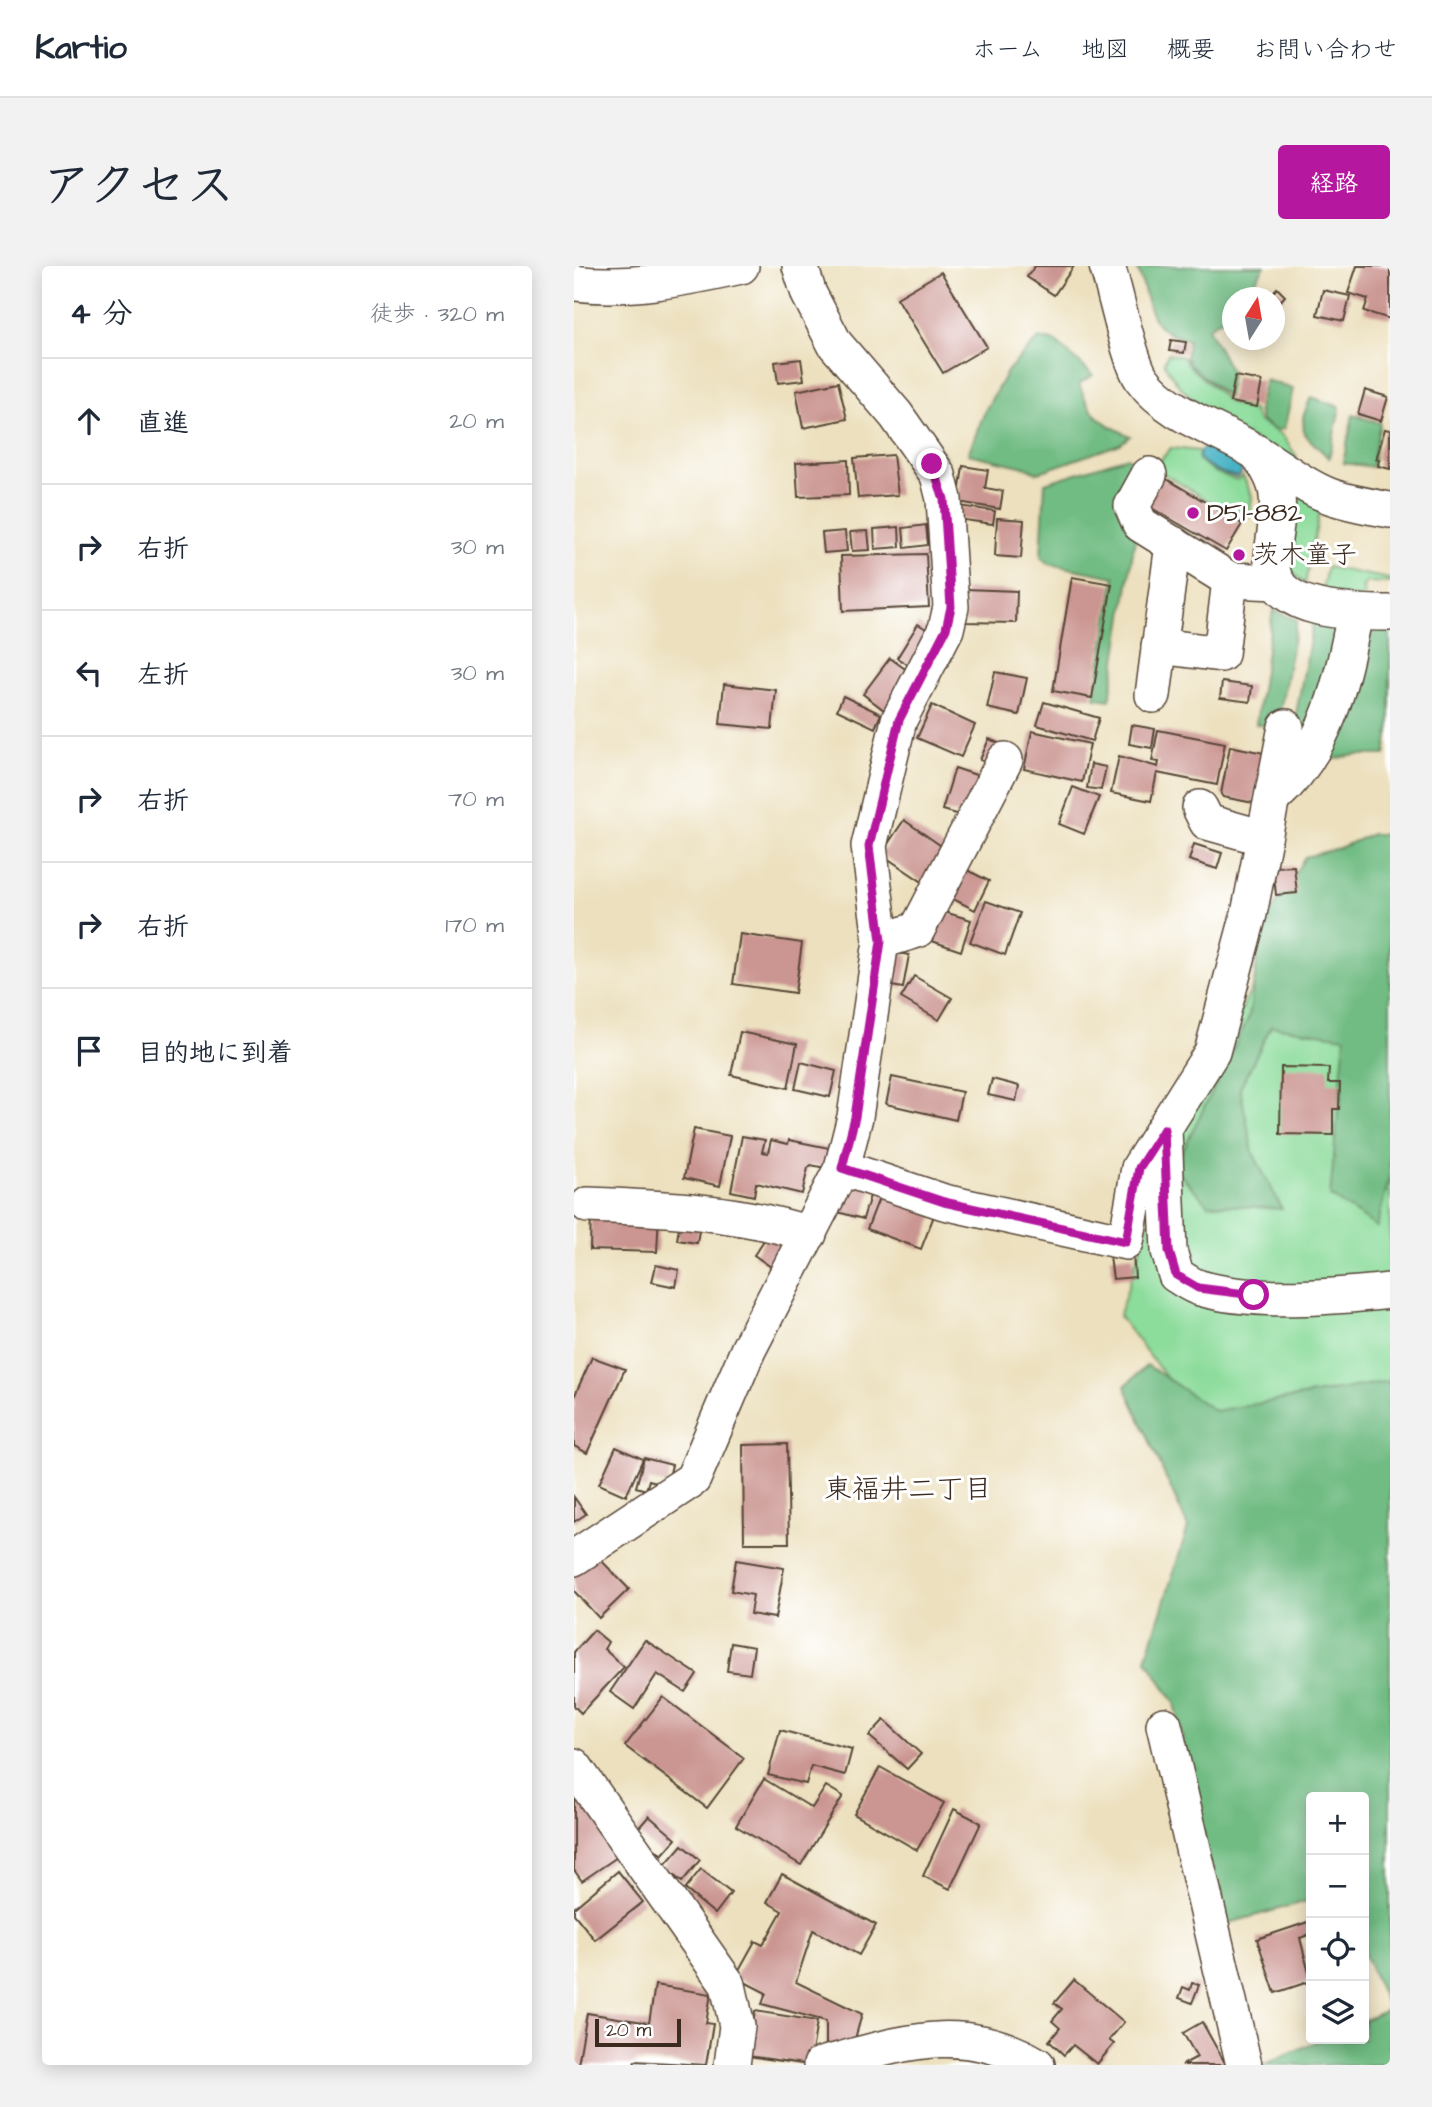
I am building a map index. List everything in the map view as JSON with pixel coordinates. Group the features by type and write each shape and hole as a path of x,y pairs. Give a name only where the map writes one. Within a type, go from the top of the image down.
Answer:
{"street":[{"path":"574,283 624,286 679,280 741,266"},
{"path":"574,1558 693,1479 748,1350 842,1168 855,1117 881,941 869,846 899,720 946,629 951,607 944,499 938,475 924,451 835,344 808,294 800,266"},
{"path":"1107,266 1137,368 1149,388 1182,413 1257,453 1319,492 1390,510"},
{"path":"1257,453 1269,471 1277,496 1272,556 1272,570 1277,582 1296,601 1355,613 1390,613"},
{"path":"1149,475 1132,506 1140,524 1230,580 1277,582"},
{"path":"1153,695 1173,544"},
{"path":"1159,646 1221,654 1230,580"},
{"path":"1271,799 1299,769 1333,709 1355,613"},
{"path":"842,1168 944,1202 1126,1242 1139,1168 1212,1052 1249,914 1286,727"},
{"path":"881,941 917,930 1005,760"},
{"path":"1200,808 1207,822 1264,838"},
{"path":"1164,1129 1169,1251 1176,1275 1198,1288 1254,1295 1320,1298 1390,1291"},
{"path":"588,1205 690,1210 747,1218 809,1234"},
{"path":"1164,1725 1244,2065"},
{"path":"574,1766 728,1985 737,2026 732,2065"},
{"path":"821,2065 899,2044 967,2038 1011,2050 1037,2065"}],"green space":[{"path":"1136,266 1265,266 1251,287 1222,287 1222,320 1208,328 1231,372 1228,397 1191,366 1186,358 1188,340 1163,329 1156,322"},
{"path":"1039,338 1056,342 1093,375 1079,384 1092,411 1104,422 1130,436 1120,444 1037,473 1025,467 968,454 986,409 1008,370"},
{"path":"1168,354 1183,357 1227,402 1253,410 1258,421 1282,435 1297,457 1294,463 1221,420 1187,394 1164,362"},
{"path":"1265,380 1293,389 1284,429 1275,430 1261,421 1258,410"},
{"path":"1311,397 1340,407 1329,458 1304,434 1303,417"},
{"path":"1353,415 1380,423 1372,467 1343,463"},
{"path":"1171,448 1199,451 1198,460 1215,472 1237,480 1243,476 1252,496 1250,516 1240,520 1161,472 1157,464"},
{"path":"1127,457 1138,464 1136,532 1110,700 1095,698 1115,577 1049,564 1041,557 1045,483"},
{"path":"1303,496 1320,510 1305,584 1288,569 1294,498"},
{"path":"1327,567 1390,579 1390,583 1367,582 1362,588 1365,594 1359,598 1322,591"},
{"path":"1273,610 1297,620 1277,728 1256,724"},
{"path":"1313,623 1341,629 1309,729 1293,730"},
{"path":"1390,629 1390,725 1385,755 1355,755 1330,760 1328,748 1360,630"},
{"path":"1372,834 1390,834 1390,1174 1377,1227 1330,1196 1345,1037 1271,1026 1240,1088 1253,1153 1282,1209 1208,1204 1174,1168 1249,1017 1262,927 1305,857 1339,848"},
{"path":"1390,925 1390,1414 1203,1425 1119,1316 1170,1154 1282,927"},
{"path":"1147,1365 1215,1411 1390,1381 1390,2065 1263,2065 1311,2044 1369,2044 1369,2018 1389,2009 1369,1965 1369,1792 1306,1792 1306,1901 1222,1925 1175,1703 1146,1659 1188,1527 1125,1386"}],"water":[{"path":"1206,446 1222,451 1242,468 1241,474 1237,477 1216,471 1199,459 1200,452"}],"building":[{"path":"1035,266 1074,266 1054,295 1027,277"},
{"path":"1357,266 1390,266 1390,319 1364,311 1368,299 1348,293"},
{"path":"941,272 987,347 943,373 897,298"},
{"path":"1323,290 1350,296 1344,321 1317,315"},
{"path":"1171,340 1186,342 1184,353 1169,351"},
{"path":"801,359 804,380 778,383 775,362"},
{"path":"1235,376 1262,381 1257,407 1230,402"},
{"path":"838,382 847,419 803,428 796,391"},
{"path":"1365,390 1388,397 1381,421 1358,414"},
{"path":"1385,429 1390,430 1390,469 1378,466 1379,460 1376,459"},
{"path":"893,455 898,495 858,498 854,458"},
{"path":"848,460 849,495 798,497 796,463"},
{"path":"963,466 988,470 985,488 1003,491 1000,509 958,502"},
{"path":"1160,475 1242,524 1226,551 1143,503"},
{"path":"959,506 995,511 993,524 957,519"},
{"path":"997,518 1024,520 1021,558 995,556"},
{"path":"926,525 928,545 905,548 903,528"},
{"path":"899,527 900,547 875,549 874,529"},
{"path":"845,531 847,551 824,553 822,533"},
{"path":"868,531 870,550 852,551 850,532"},
{"path":"926,554 929,607 843,611 841,556"},
{"path":"1072,577 1112,584 1092,698 1053,691"},
{"path":"965,589 1017,591 1016,623 965,622"},
{"path":"918,624 936,635 915,669 897,658"},
{"path":"890,658 912,674 884,710 863,694"},
{"path":"995,672 1027,678 1019,715 987,708"},
{"path":"1222,682 1252,686 1250,702 1220,698"},
{"path":"724,684 776,690 772,729 720,724"},
{"path":"843,696 881,714 875,728 837,710"},
{"path":"1044,702 1099,718 1092,741 1037,725"},
{"path":"932,705 975,725 961,757 917,738"},
{"path":"1132,725 1155,729 1152,748 1129,744"},
{"path":"1158,730 1225,743 1217,785 1157,773 1151,801 1111,793 1119,756 1158,767 1159,762 1152,761"},
{"path":"1032,731 1090,744 1082,782 1024,769"},
{"path":"989,739 1003,745 994,766 980,760"},
{"path":"1230,746 1264,753 1254,803 1223,797 1221,794"},
{"path":"1091,764 1106,767 1101,790 1087,788"},
{"path":"955,768 979,776 967,817 942,810"},
{"path":"1073,787 1099,797 1084,834 1059,824"},
{"path":"904,820 947,850 924,883 881,854"},
{"path":"1194,844 1222,853 1217,869 1189,860"},
{"path":"959,866 989,881 975,910 945,895"},
{"path":"1294,866 1297,893 1276,895 1273,867"},
{"path":"986,901 1020,913 1005,955 970,942"},
{"path":"941,911 971,920 961,951 932,941"},
{"path":"740,934 802,943 795,993 733,984"},
{"path":"892,952 909,955 903,988 886,985"},
{"path":"914,976 952,998 939,1020 901,998"},
{"path":"740,1032 797,1044 788,1088 731,1075"},
{"path":"801,1062 836,1071 830,1097 795,1089"},
{"path":"1281,1067 1329,1068 1328,1083 1340,1083 1339,1109 1333,1109 1333,1135 1280,1134"},
{"path":"892,1077 962,1092 956,1120 886,1104"},
{"path":"992,1079 1019,1086 1016,1101 988,1095"},
{"path":"694,1129 730,1136 720,1186 684,1178"},
{"path":"742,1136 765,1140 762,1152 768,1153 771,1140 788,1144 789,1140 834,1149 830,1169 811,1165 802,1194 756,1183 754,1196 731,1191"},
{"path":"842,1181 872,1189 863,1219 834,1211"},
{"path":"881,1193 935,1213 921,1249 867,1229"},
{"path":"591,1210 659,1213 657,1252 590,1250"},
{"path":"681,1215 701,1218 697,1243 677,1240"},
{"path":"767,1236 784,1247 771,1267 754,1255"},
{"path":"1133,1255 1135,1277 1113,1279 1110,1257"},
{"path":"656,1265 679,1270 676,1287 652,1282"},
{"path":"592,1357 625,1369 587,1453 574,1446 574,1397"},
{"path":"787,1444 789,1543 744,1543 743,1445"},
{"path":"616,1447 643,1459 626,1496 599,1484"},
{"path":"644,1458 672,1465 667,1485 649,1480 646,1490 636,1487"},
{"path":"574,1497 586,1514 574,1522"},
{"path":"594,1553 629,1589 599,1618 574,1591 574,1571"},
{"path":"736,1560 784,1568 775,1618 750,1614 753,1595 731,1591"},
{"path":"594,1630 608,1642 604,1649 624,1667 581,1713 574,1706 574,1652"},
{"path":"645,1640 697,1674 685,1692 657,1674 634,1709 610,1692"},
{"path":"731,1643 754,1647 750,1674 727,1671"},
{"path":"663,1697 744,1758 707,1808 625,1746"},
{"path":"884,1720 921,1754 907,1769 869,1736"},
{"path":"780,1730 852,1749 845,1775 811,1766 806,1784 768,1775"},
{"path":"880,1767 944,1803 917,1850 854,1814"},
{"path":"764,1779 812,1808 826,1786 843,1796 801,1865 736,1826"},
{"path":"582,1794 623,1853 582,1881 574,1870 574,1800"},
{"path":"954,1809 981,1823 950,1889 923,1876"},
{"path":"649,1816 676,1839 662,1855 635,1832"},
{"path":"682,1845 700,1860 682,1882 663,1867"},
{"path":"701,1869 731,1893 715,1914 685,1889"},
{"path":"618,1871 643,1902 595,1940 574,1914 574,1908"},
{"path":"782,1874 876,1925 859,1955 813,1930 796,1982 862,2014 853,2046 826,2046 826,2021 762,2004 766,1993 735,1977 755,1941 763,1945 782,1911 767,1902"},
{"path":"1306,1923 1306,1936 1300,1938 1306,1961 1306,1983 1275,1993 1257,1939"},
{"path":"1074,1980 1124,2022 1109,2040 1114,2044 1097,2064 1073,2045 1064,2055 1049,2041 1060,2028 1052,2021 1062,2009 1054,2003"},
{"path":"1192,1983 1199,1985 1192,2003 1179,1998 1183,1987 1190,1990"},
{"path":"655,1985 711,1994 706,2023 713,2024 706,2065 635,2061 634,2065 578,2065 587,2013 649,2023"},
{"path":"755,2011 817,2021 810,2065 748,2056"},
{"path":"1202,2022 1226,2065 1182,2065 1197,2057 1183,2033"}],"place":[{"name":"D51-882","path":"1193,513"},
{"name":"茨木童子","path":"1239,555"}],"district":[{"name":"東福井二丁目","path":"908,1489"}],"route":[{"path":"932,464 938,475 944,499 951,607 946,629 899,720 869,846 881,941 855,1117 842,1168 944,1202 1126,1242 1139,1168 1164,1129 1169,1251 1176,1275 1198,1288 1254,1295"}]}
